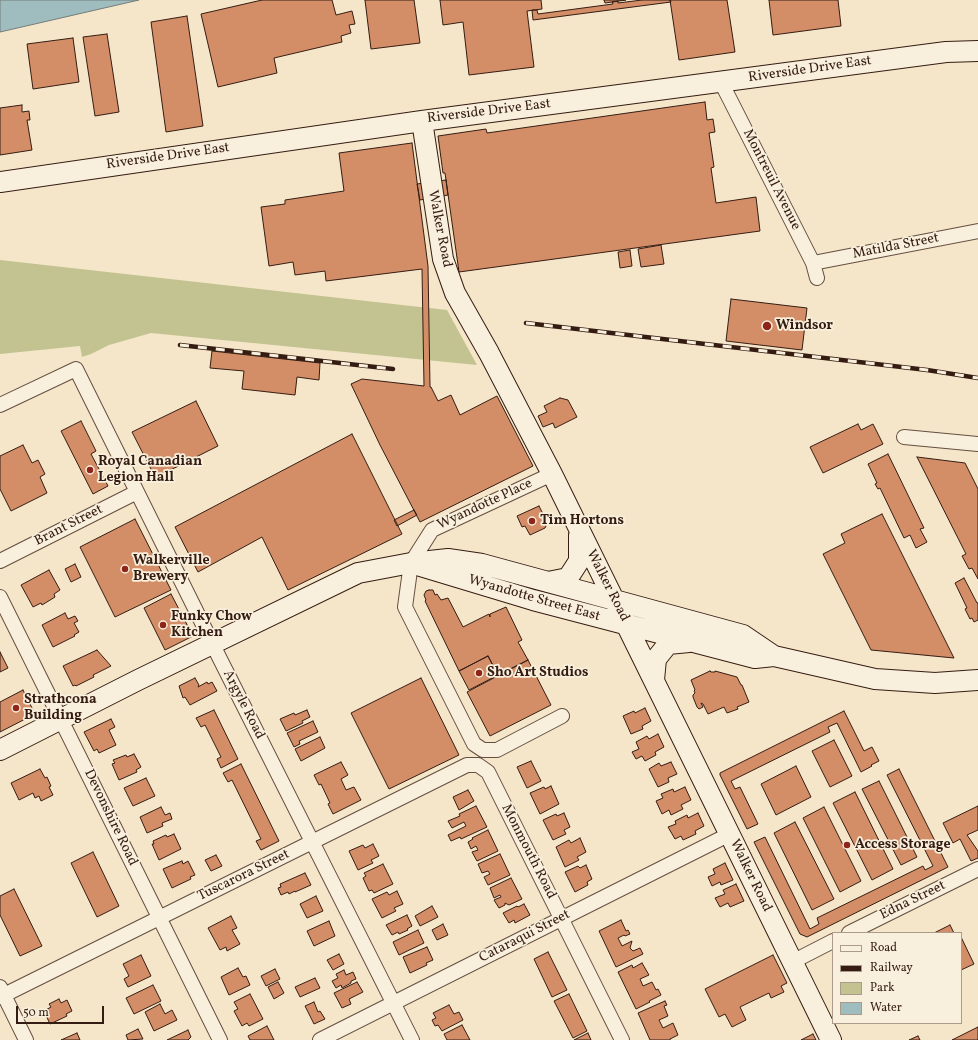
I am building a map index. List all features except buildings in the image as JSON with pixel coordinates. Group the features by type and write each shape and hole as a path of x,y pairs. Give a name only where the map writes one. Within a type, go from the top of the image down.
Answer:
{"main road":[{"name":"Riverside Drive East","path":"0,182 422,121 946,52 978,51"},
{"name":"Walker Road","path":"422,121 444,266 459,301 489,353 552,474 831,1040"},
{"path":"548,582 568,578 579,561 579,531"},
{"name":"Wyandotte Street East","path":"0,750 213,643 358,573 411,563 448,559 482,564 744,635 774,656"},
{"name":"Wyandotte Street East","path":"411,563 533,600 755,658 774,656 875,679 935,683 978,680"},
{"path":"654,680 656,659 668,644 693,642"}],"street":[{"name":"Montreuil Avenue","path":"721,82 813,263 817,278"},
{"name":"Matilda Street","path":"813,263 978,231"},
{"name":"Argyle Road","path":"0,405 76,369 412,1040"},
{"path":"904,437 978,444"},
{"name":"Wyandotte Place","path":"411,563 432,530 552,474"},
{"name":"Brant Street","path":"0,560 137,492"},
{"path":"411,563 406,607 474,744 483,750 497,750 562,716"},
{"name":"Devonshire Road","path":"0,597 220,1040"},
{"name":"Tuscarora Street","path":"1,993 160,918 467,765 478,765 488,772"},
{"name":"Monmouth Road","path":"488,772 622,1040"},
{"name":"Cataraqui Street","path":"320,1040 730,834"},
{"name":"Edna Street","path":"851,932 978,869"},
{"path":"792,962 832,942"},
{"path":"1,993 26,1040"}],"green space":[{"path":"0,260 447,310 477,365 151,333 109,345 82,357 80,346 0,354"}],"water":[{"path":"0,0 139,0 0,32"}],"railway":[{"path":"526,323 927,370 978,378"},
{"path":"180,345 393,369"}],"place":[{"name":"Windsor","path":"767,326"},
{"name":"Royal Canadian Legion Hall","path":"90,470"},
{"name":"Tim Hortons","path":"532,521"},
{"name":"Walkerville Brewery","path":"125,569"},
{"name":"Funky Chow Kitchen","path":"163,625"},
{"name":"Sho Art Studios","path":"479,673"},
{"name":"Strathcona Building","path":"16,708"},
{"name":"Access Storage","path":"847,845"}]}
